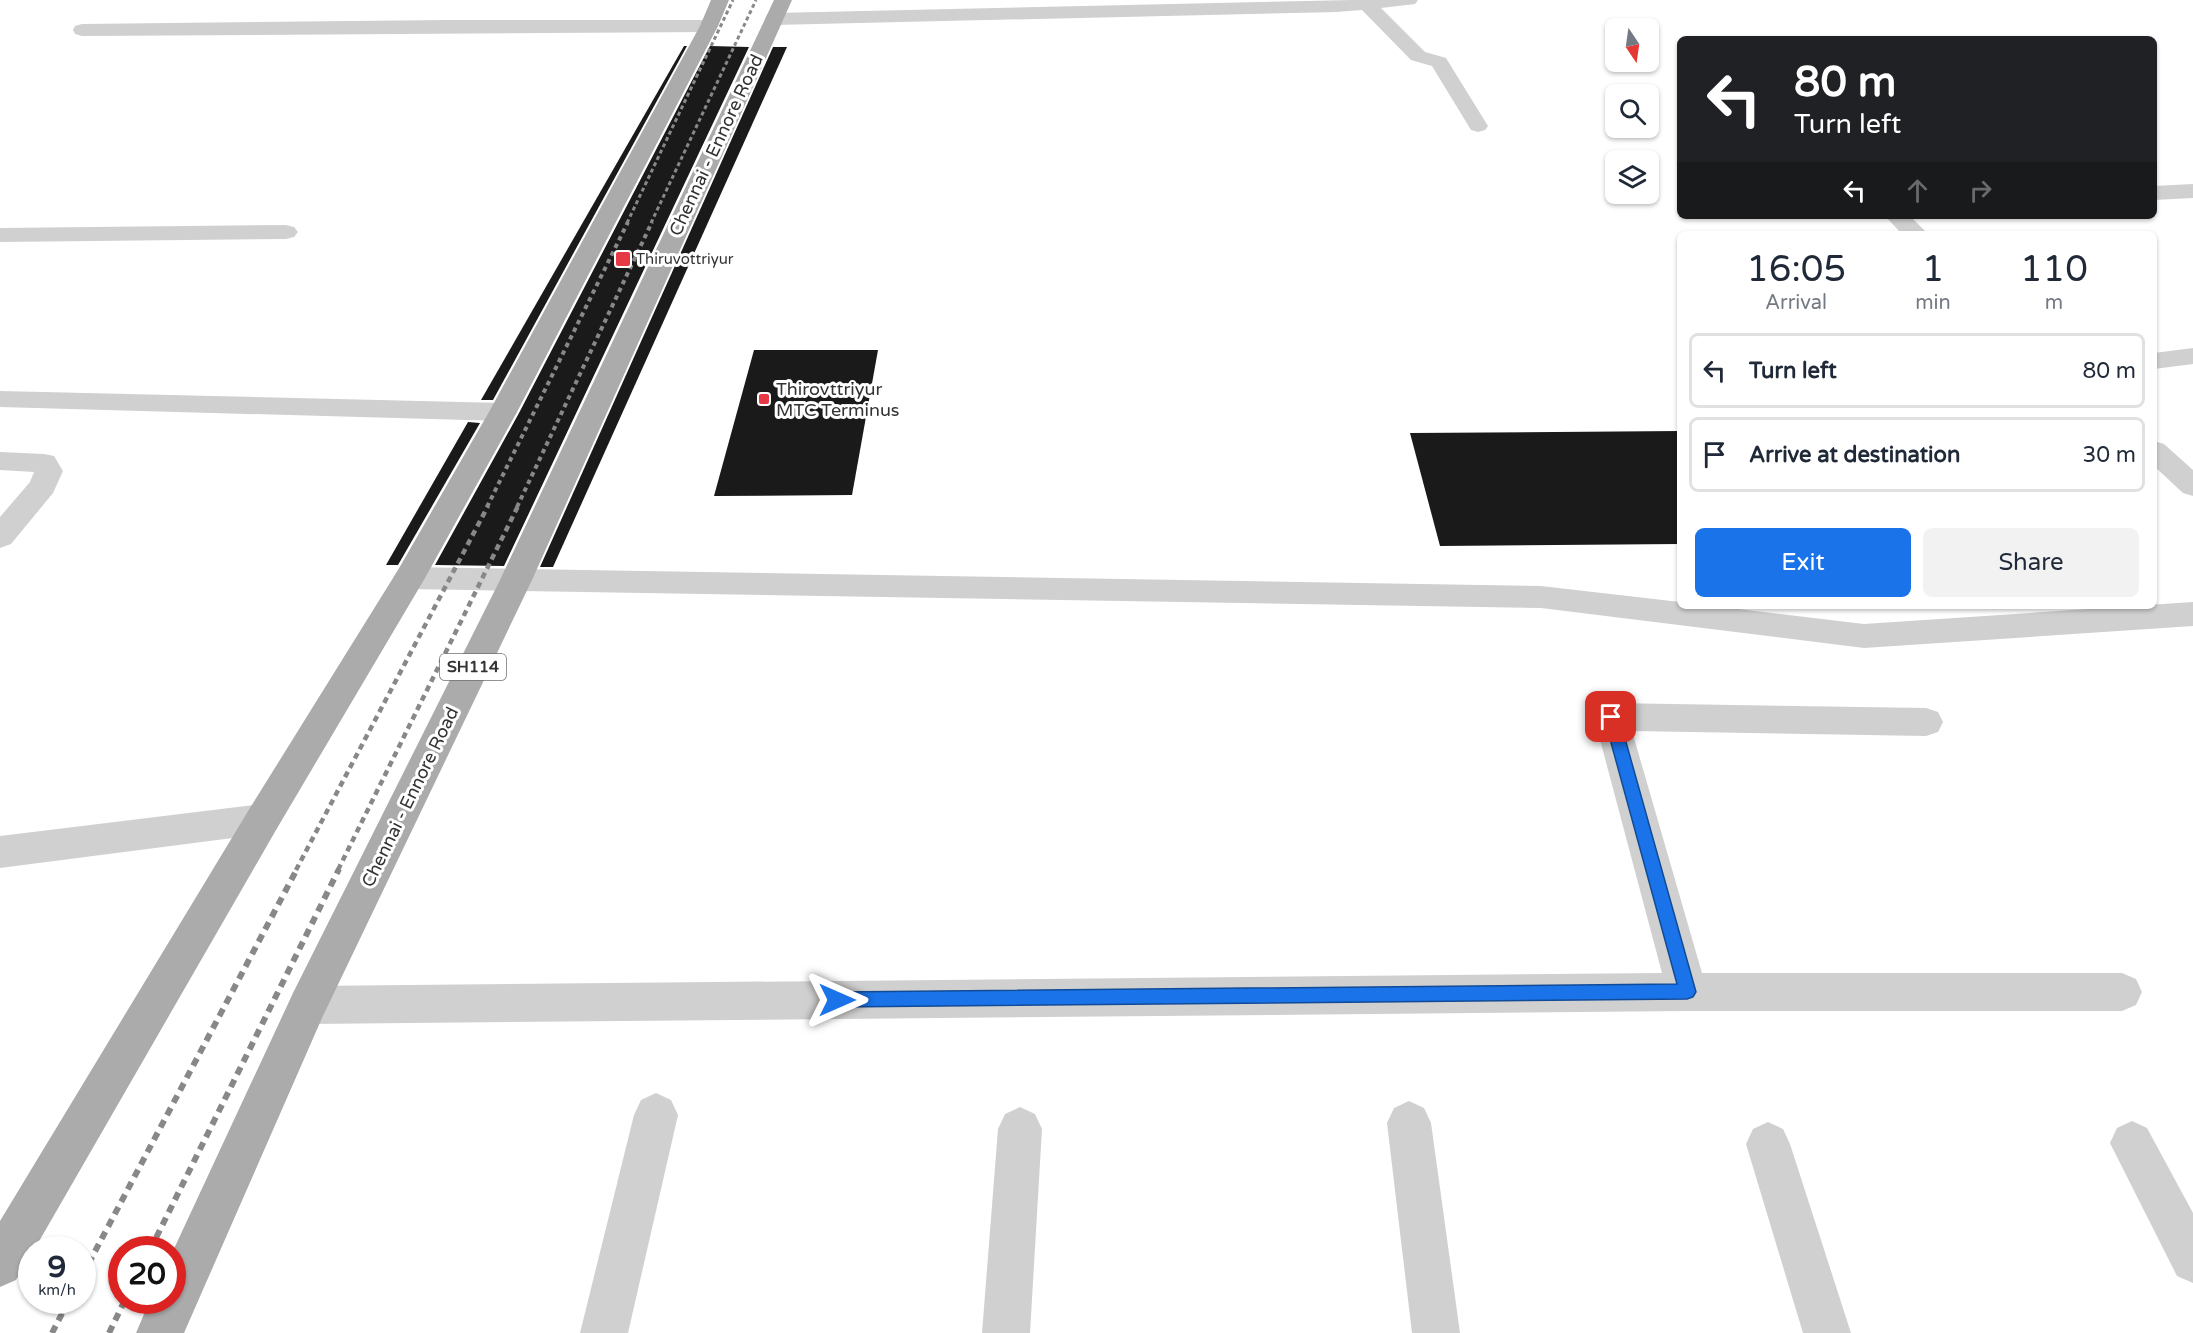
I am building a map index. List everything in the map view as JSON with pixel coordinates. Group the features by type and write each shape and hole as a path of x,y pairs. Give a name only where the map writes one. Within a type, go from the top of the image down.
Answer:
{"main road":[{"name":"Chennai - Ennore Road","path":"160,1333 308,1005 516,580 779,10"},
{"path":"0,1264 263,819 409,578 503,412 714,13"}],"street":[{"path":"779,10 1336,7 1409,0"},
{"path":"1366,4 1418,56 1439,62 1478,126"},
{"path":"82,30 328,26 714,13"},
{"path":"2157,193 2193,190"},
{"path":"1899,219 1913,231"},
{"path":"0,235 286,232"},
{"path":"2157,361 2193,356"},
{"path":"0,399 503,412"},
{"path":"2157,453 2193,486"},
{"path":"0,461 44,463 49,471 43,486 0,537"},
{"path":"409,578 1541,597 1864,636 2193,614"},
{"path":"1687,992 1611,717 1926,722"},
{"path":"0,852 263,819"},
{"path":"308,1005 1687,992 2122,992"},
{"path":"604,1333 656,1115"},
{"path":"1409,1123 1436,1333"},
{"path":"1006,1333 1020,1129"},
{"path":"2132,1143 2193,1260"},
{"path":"1768,1144 1827,1333"}],"building":[{"path":"684,46 687,46 493,400 481,400"},
{"path":"710,46 749,47 504,566 435,565 519,413"},
{"path":"773,47 787,47 553,567 540,567"},
{"path":"754,350 878,350 852,495 714,496"},
{"path":"468,422 480,423 398,565 386,565"},
{"path":"1677,431 1677,544 1440,546 1410,433"}],"railway":[{"path":"627,223 733,0"},
{"path":"651,223 756,0"},
{"path":"487,507 628,222"},
{"path":"517,507 652,222"},
{"path":"296,870 488,506"},
{"path":"338,870 518,506"},
{"path":"96,1249 297,869"},
{"path":"157,1236 339,869"},
{"path":"52,1333 62,1314"},
{"path":"109,1333 118,1314"}],"place":[{"name":"Thiruvottriyur","path":"623,259"},
{"name":"Thirovttriyur MTC Terminus","path":"764,399"}],"route":[{"path":"837,1000 1687,992 1611,717"}]}
